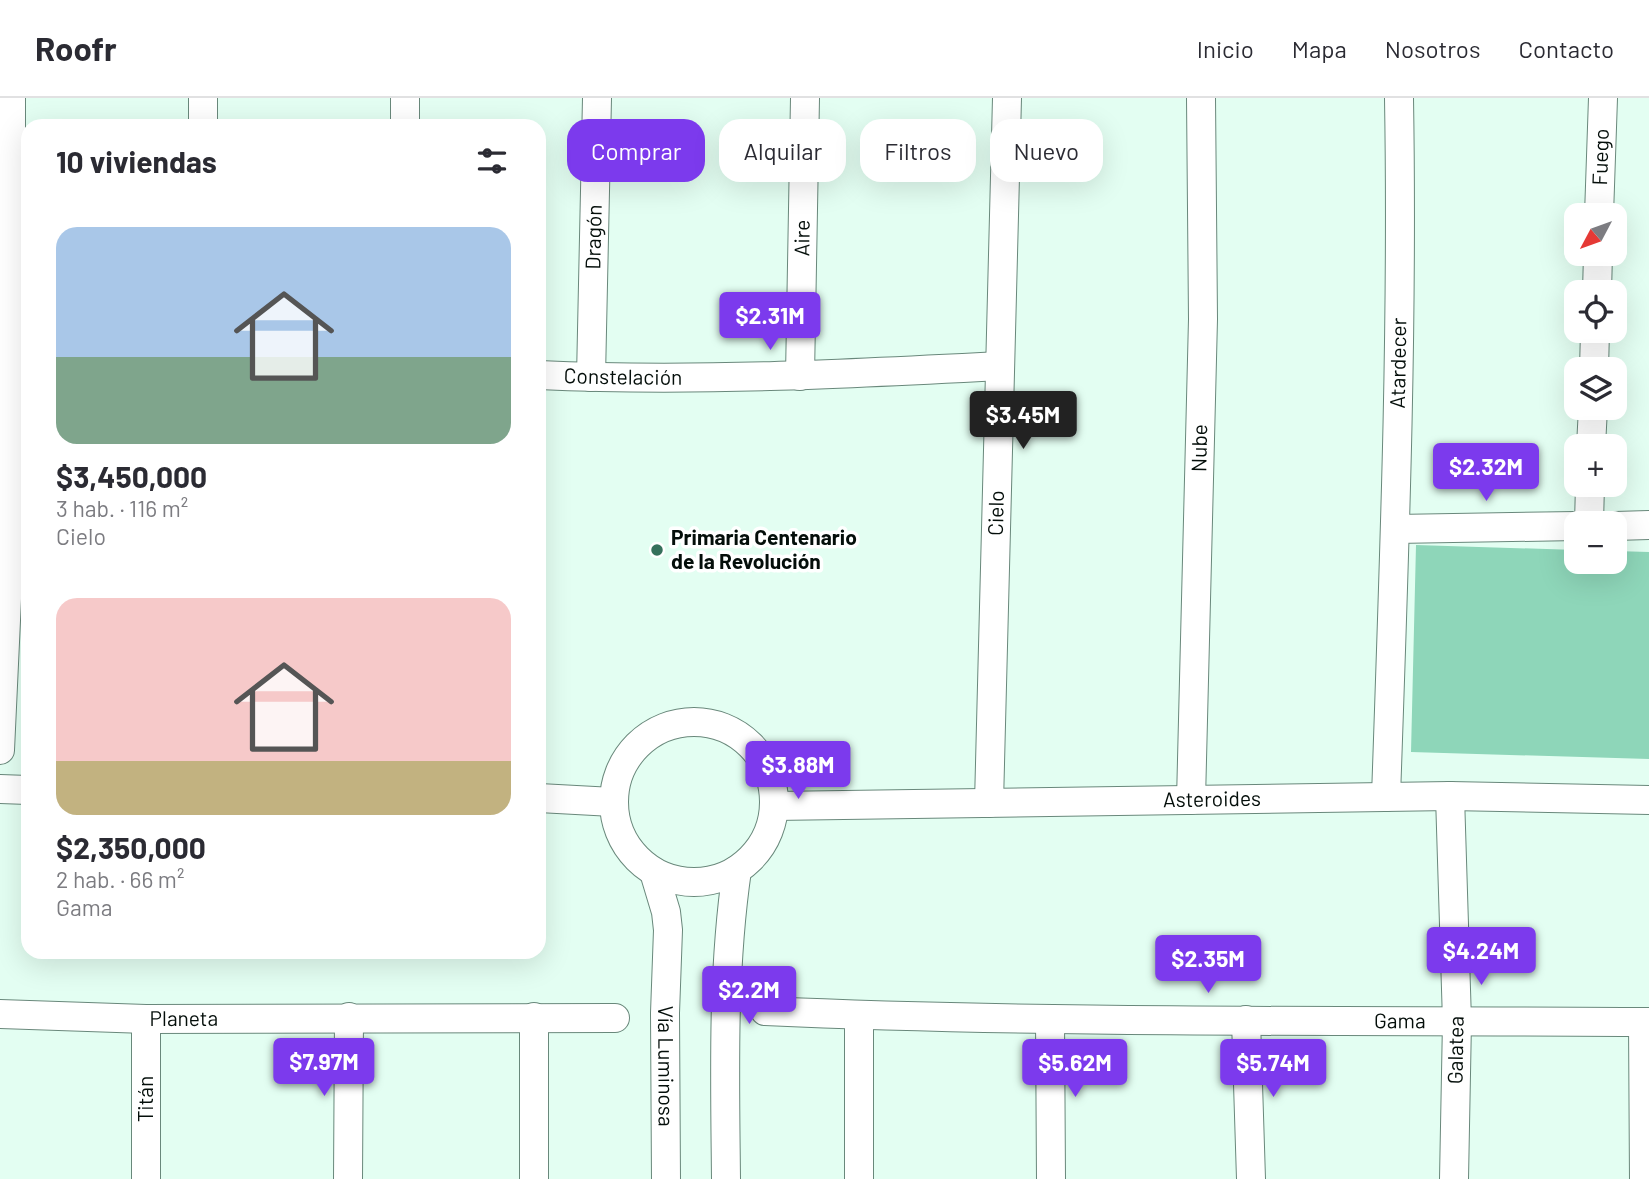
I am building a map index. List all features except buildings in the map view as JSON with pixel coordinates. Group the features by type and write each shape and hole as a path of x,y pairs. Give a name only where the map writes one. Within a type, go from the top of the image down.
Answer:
{"street":[{"path":"0,750 11,98"},
{"path":"203,98 203,119"},
{"path":"405,98 405,119"},
{"name":"Dragón","path":"591,377 597,98"},
{"name":"Aire","path":"800,376 805,98"},
{"name":"Cielo","path":"989,803 1007,98"},
{"name":"Nube","path":"1191,800 1203,319 1201,98"},
{"name":"Atardecer","path":"1386,797 1395,529 1401,202 1399,98"},
{"name":"Fuego","path":"1599,203 1603,98"},
{"name":"Constelación","path":"546,375 800,376 1000,366"},
{"path":"1627,526 1649,525"},
{"path":"1395,529 1564,526"},
{"path":"681,722 710,722 737,734 758,753 771,778 774,806 771,827 758,852 737,870 711,881 680,881 654,872 632,854 618,830 613,802 618,772 633,748 655,730 681,722"},
{"path":"0,789 21,790"},
{"name":"Asteroides","path":"774,806 1450,796 1649,800"},
{"name":"Galatea","path":"1450,796 1457,1021 1454,1179"},
{"path":"546,799 613,802"},
{"path":"726,1179 725,1026 728,947 737,870"},
{"name":"Vía Luminosa","path":"654,872 666,912 668,930 665,1013 666,1179"},
{"name":"Gama","path":"765,1012 859,1016 1646,1022"},
{"name":"Planeta","path":"0,1014 146,1018 615,1018"},
{"path":"859,1016 859,1179"},
{"path":"348,1179 349,1017"},
{"path":"534,1017 534,1179"},
{"name":"Titán","path":"146,1018 146,1179"},
{"path":"1050,1018 1051,1179"},
{"path":"1246,1020 1251,1179"},
{"path":"1644,1179 1646,1022"}],"green space":[{"path":"1416,545 1564,550 1564,574 1627,574 1627,551 1649,552 1649,759 1411,752"}],"place":[{"name":"Primaria Centenario de la Revolución","path":"657,550"}]}
